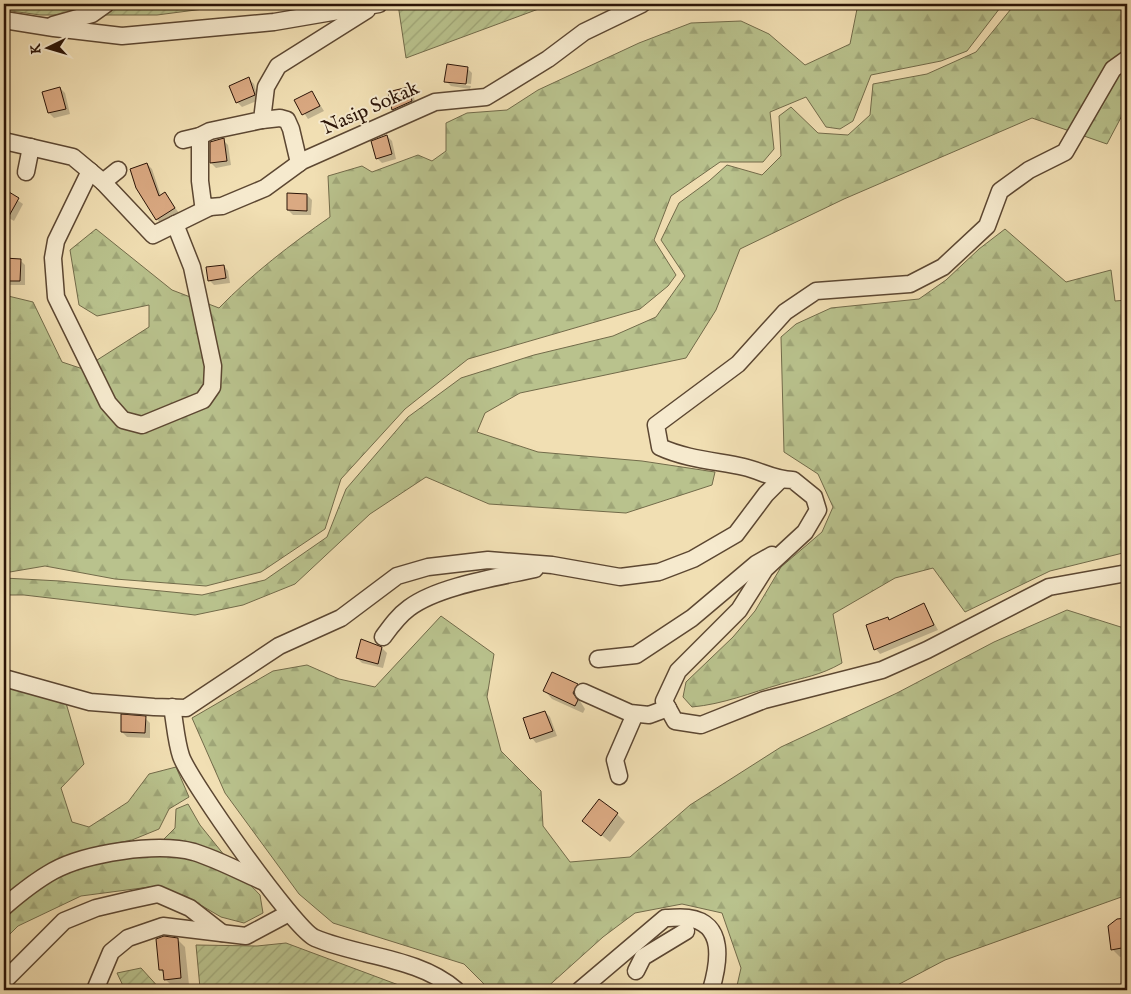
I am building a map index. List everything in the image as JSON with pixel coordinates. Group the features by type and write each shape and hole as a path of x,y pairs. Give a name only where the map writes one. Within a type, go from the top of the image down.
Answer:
{"street":[{"path":"45,27 92,14 106,4"},
{"path":"4,20 122,36 274,22 377,4"},
{"path":"262,120 266,87 278,66 377,4"},
{"name":"Nasip Sokak","path":"102,182 152,235 210,207 222,206 265,188 299,163 435,102 486,96 548,59 584,32 642,4"},
{"path":"1127,59 1113,69 1065,152 1029,170 1000,191 987,226 943,267 910,284 816,291 785,312 738,364 656,425 660,447 672,452 747,468 780,480 793,480 814,497 818,510 805,532 765,569 738,610 678,670 664,701 676,721 701,724 764,700 882,670 927,650 1049,587 1127,573"},
{"path":"183,140 200,136 210,131 280,118 287,120 291,129 299,163"},
{"path":"200,136 200,181 203,204 210,207"},
{"path":"4,141 73,156 102,182 118,170"},
{"path":"26,172 31,146"},
{"path":"90,171 56,241 53,258 56,297 108,404 123,420 142,425 203,400 212,387 213,366 192,267 175,224"},
{"path":"4,678 90,702 186,708 279,646 342,618 397,576 428,567 488,560 552,565 620,578 659,572 692,559 736,534 766,494 780,480"},
{"path":"598,659 636,656 692,618 756,564 792,544"},
{"path":"383,637 394,620 410,607 447,590 552,565"},
{"path":"583,692 614,707 635,714 649,715 668,708"},
{"path":"172,707 182,757 204,797 264,882 312,938 419,969 447,982 456,990"},
{"path":"619,776 616,760 635,714"},
{"path":"4,907 32,884 54,870 92,856 144,848 193,852 264,882"},
{"path":"4,980 64,921 96,908 130,900 158,894 190,908 222,933"},
{"path":"99,987 111,952 128,938 163,926 246,936 289,913"},
{"path":"636,959 665,918 689,918 708,925 717,938 717,970 711,990"},
{"path":"580,990 686,931"}],"green space":[{"path":"4,4 242,4 157,15 40,15 4,10"},
{"path":"398,4 552,4 406,58"},
{"path":"858,4 1003,4 967,51 941,61 871,75 853,121 840,129 826,127 806,97 770,112 774,149 763,162 720,162 671,196 654,240 676,275 668,286 640,309 468,359 405,409 341,479 325,529 261,572 206,586 115,579 45,566 4,573 4,295 33,302 62,362 83,369 149,327 149,305 97,316 79,305 70,250 96,229 172,290 219,308 272,260 330,217 328,176 362,166 372,172 418,155 432,161 446,151 446,123 467,113 507,110 538,90 639,43 691,23 741,21 769,34 805,65 850,44"},
{"path":"1015,4 1127,4 1126,108 1107,144 1032,118 844,199 740,249 716,310 686,358 520,393 485,413 477,432 538,452 642,461 715,472 712,485 626,513 489,504 426,477 370,514 295,584 243,605 195,615 24,595 4,595 4,578 60,581 202,595 265,580 327,537 346,489 408,417 461,378 534,355 613,336 656,317 685,276 661,240 679,203 727,165 762,175 781,156 779,116 791,107 818,133 848,135 870,115 873,84 927,74 976,52"},
{"path":"1005,229 1066,282 1111,270 1115,301 1127,300 1127,552 1050,571 965,612 933,568 895,578 833,614 842,663 819,674 737,698 692,707 683,697 686,682 733,637 755,611 781,567 822,532 833,507 818,474 784,452 781,337 796,324 831,308 919,299 946,280 979,249"},
{"path":"1067,610 1127,629 1127,895 945,960 888,990 736,990 741,968 722,913 682,904 635,913 603,937 544,990 490,990 464,964 333,923 299,894 225,793 192,718 273,671 307,665 339,679 375,687 441,616 494,654 487,697 501,751 541,791 543,826 570,862 630,857 690,805 781,747 897,693 994,642"},
{"path":"4,686 66,703 84,764 61,788 72,822 89,827 128,802 149,774 176,767 189,797 169,809 159,829 132,840 88,849 13,888 89,860 162,841 175,828 176,809 188,804 200,825 237,871 260,895 263,913 244,923 221,917 187,897 157,886 81,896 18,926 4,940"},
{"path":"286,943 412,990 193,990 200,988 196,945 257,946"},
{"path":"141,968 161,990 125,990 117,973"}],"building":[{"path":"447,64 468,67 466,84 444,82"},
{"path":"249,77 255,95 236,103 229,86"},
{"path":"60,87 66,109 48,113 42,92"},
{"path":"408,87 412,101 392,110 388,92"},
{"path":"312,91 320,106 302,115 294,100"},
{"path":"387,135 392,154 376,159 371,141"},
{"path":"224,138 227,161 210,163 210,142"},
{"path":"147,163 159,196 165,192 175,208 156,220 136,188 130,169"},
{"path":"4,189 19,198 4,225"},
{"path":"287,193 307,194 307,211 287,210"},
{"path":"4,258 21,259 20,281 4,281"},
{"path":"224,265 226,278 208,281 206,267"},
{"path":"924,603 934,625 874,650 866,625 888,617 889,620"},
{"path":"361,639 382,647 378,664 356,658"},
{"path":"552,672 578,684 573,693 578,700 575,706 543,691"},
{"path":"545,711 553,731 530,739 523,718"},
{"path":"121,714 146,716 145,733 121,732"},
{"path":"599,799 618,813 601,836 582,821"},
{"path":"1127,918 1127,947 1111,950 1108,926 1117,919"},
{"path":"164,936 178,938 181,978 164,980 163,970 159,970 156,939"}]}
